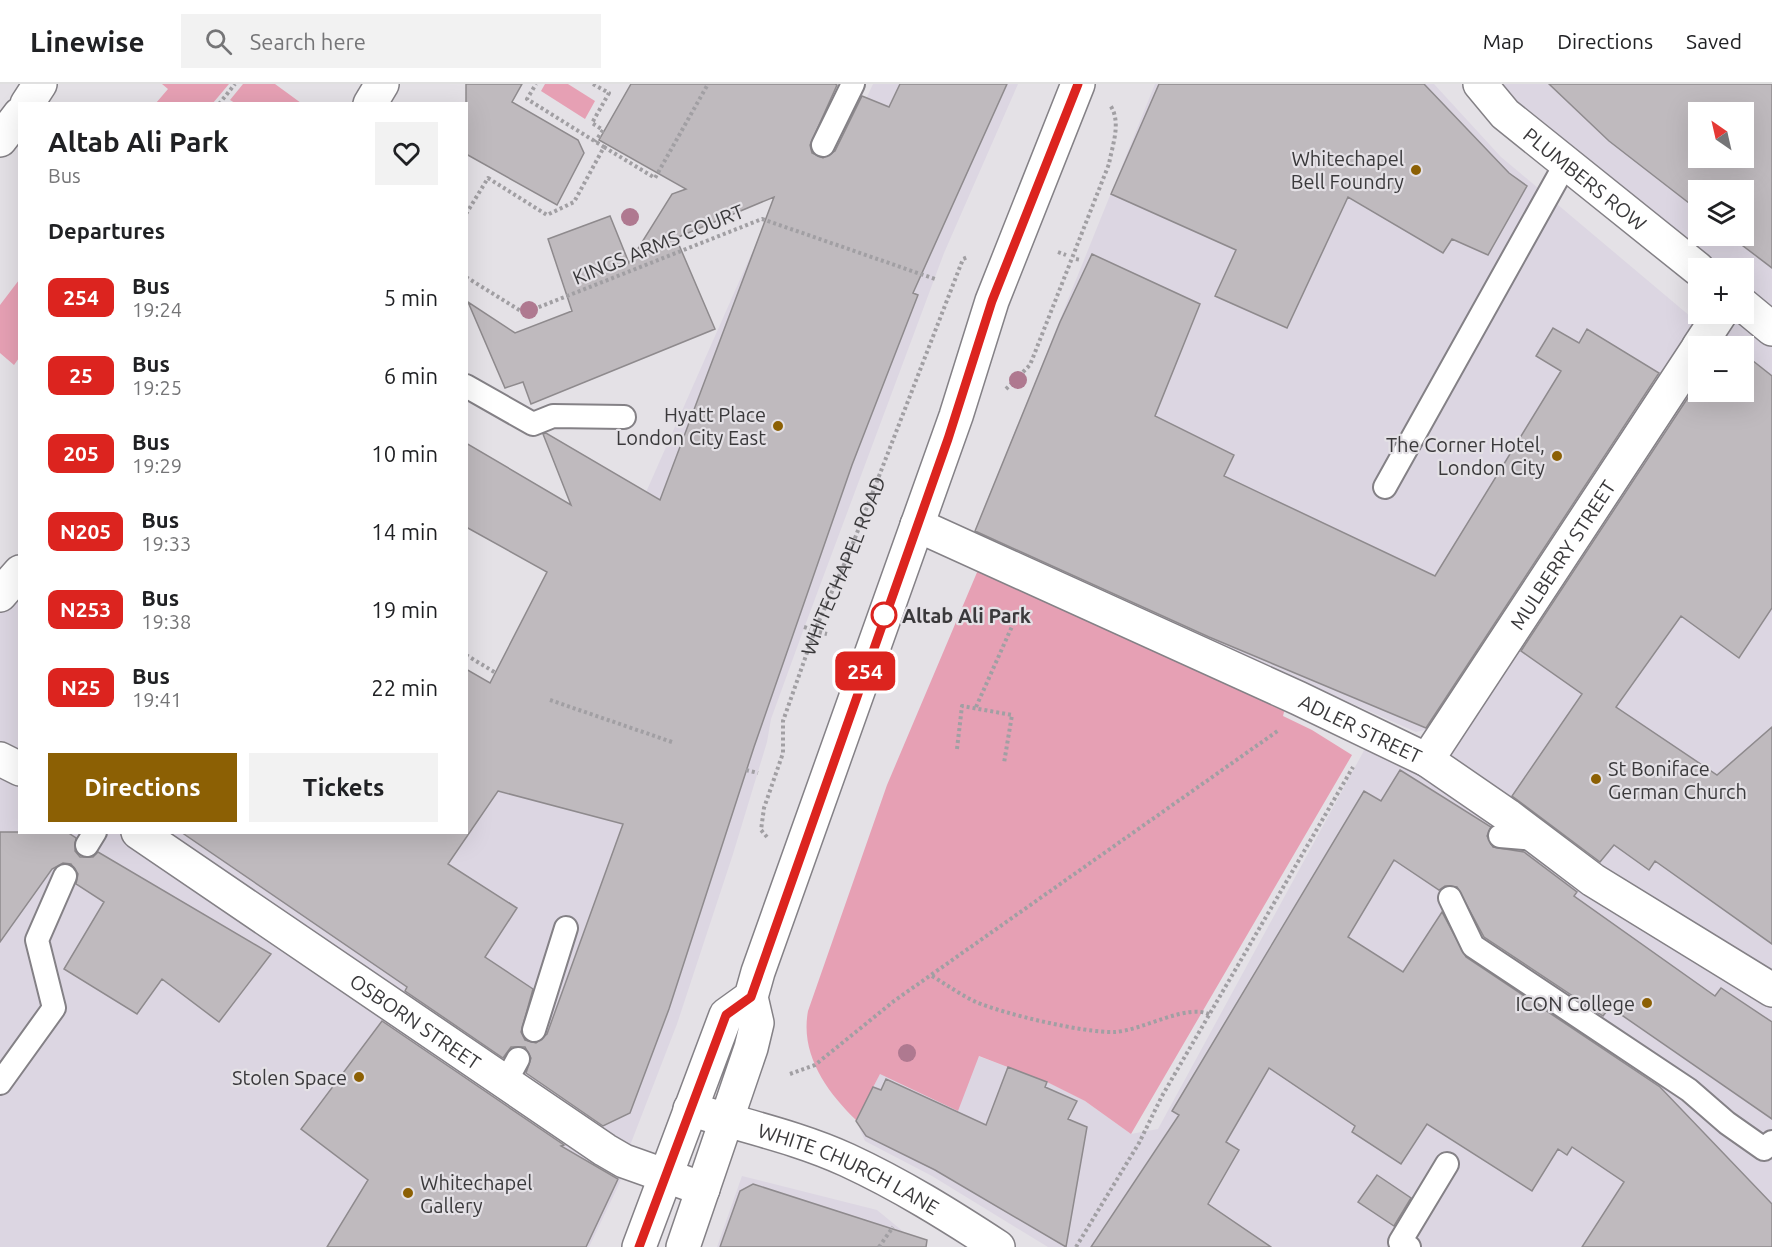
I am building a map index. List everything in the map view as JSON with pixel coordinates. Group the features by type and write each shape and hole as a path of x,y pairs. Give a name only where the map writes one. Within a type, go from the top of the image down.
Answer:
{"main road":[{"path":"28,102 40,84"},
{"path":"371,102 382,84"},
{"path":"683,1247 727,1121 757,1023 751,997 956,416 992,301 1078,84"},
{"name":"PLUMBERS ROW","path":"1480,84 1505,114 1688,261"},
{"path":"0,140 18,117"},
{"path":"1754,314 1772,329"},
{"name":"MULBERRY STREET","path":"1427,760 1688,362"},
{"name":"ADLER STREET","path":"917,525 1298,698 1427,760 1593,880 1772,990"},
{"path":"0,595 18,574"},
{"path":"0,759 18,768"},
{"name":"OSBORN STREET","path":"141,834 512,1071 605,1150 664,1176 703,1189"},
{"path":"639,1247 726,1015 751,997"},
{"name":"WHITE CHURCH LANE","path":"690,1109 775,1133 845,1160 915,1194 998,1247"}],"lane":[{"path":"823,145 853,84"},
{"path":"1385,487 1566,163"},
{"path":"468,387 533,424 553,416 624,417"},
{"path":"1500,836 1539,839"},
{"path":"0,1083 54,1008 37,940 65,876"},
{"path":"1450,898 1473,946 1689,1090 1764,1149 1772,1142"},
{"path":"534,1030 566,928"},
{"path":"1409,1247 1400,1242 1447,1164"}],"path":[{"path":"221,102 235,84"},
{"path":"536,84 527,99 655,178 708,84"},
{"path":"593,84 609,93 592,123 603,130 596,142"},
{"path":"1003,392 1030,365 1109,164 1116,130 1115,112"},
{"path":"468,211 488,178 547,215 574,202 604,147"},
{"name":"KINGS ARMS COURT","path":"468,278 524,313 762,219 935,279"},
{"path":"1058,252 1066,255"},
{"name":"WHITECHAPEL ROAD","path":"795,869 761,830 764,808 783,753 783,721 815,630 850,551 963,259"},
{"path":"976,707 1034,577"},
{"path":"804,627 810,629"},
{"path":"819,632 827,634"},
{"path":"468,657 496,673"},
{"path":"790,1074 815,1065 894,1001 1284,727 1298,698"},
{"path":"550,700 672,742"},
{"path":"957,749 962,706 1012,715 1004,763"},
{"path":"1076,1247 1139,1143 1162,1096 1372,734"},
{"path":"746,770 758,773"},
{"path":"932,976 976,1002 1083,1030 1114,1032 1144,1028 1190,1011 1203,1011 1210,1015"}],"shaded area":[{"path":"162,84 229,84 214,102 157,102 168,89"},
{"path":"243,84 275,84 300,102 233,102 230,100"},
{"path":"545,84 568,84 595,101 585,119 541,91"},
{"path":"873,84 1018,84 944,253 803,631 771,719 767,742 733,854 677,1024 624,1161 605,1151 622,1178 589,1247 0,1247 0,595 18,573 18,834 468,834 468,829 594,610 761,232 798,247"},
{"path":"1155,84 1434,84 1501,157 1688,314 1688,324 1696,324 1442,726 1416,732 973,535"},
{"path":"1480,84 1772,84 1772,1247 1048,1247 932,1176 865,1141 856,1120 880,1074 978,1056 1047,1082 1085,1101 1131,1134 1158,1129 1373,734 1427,761 1688,362 1688,402 1754,402 1754,336 1712,336 1729,324 1754,324 1754,258 1688,260"},
{"path":"18,281 18,359 14,365 0,353 0,305"},
{"name":"Altab Ali Park","path":"978,570 1285,708 1283,716 1312,730 1352,755 1131,1134 1085,1101 1047,1082 979,1056 958,1111 880,1074 856,1120 835,1097 812,1057 808,1042 808,1011 887,785"},
{"path":"742,1176 877,1210 922,1247 717,1247"}],"building":[{"path":"466,84 522,84 512,102 578,140 584,153 557,205 468,155 468,102 466,102"},
{"path":"631,84 835,84 837,85 810,145 812,153 823,158 835,151 862,96 889,107 900,84 1007,84 913,293 918,295 852,465 754,747 669,1009 630,1113 603,1126 526,1073 531,1058 525,1047 511,1047 503,1058 405,991 407,987 184,834 468,834 468,670 490,683 547,572 468,528 468,444 571,505 543,434 546,433 660,500 774,197 676,238 715,329 531,404 523,382 505,388 468,302 515,333 572,311 548,239 610,216 629,263 672,194 686,189 599,140","holes":["498,791 623,824 547,1034 536,1043 525,1040 521,1032 533,989 485,957 517,908 448,864"]},
{"path":"1159,84 1424,84 1509,173 1527,186 1488,255 1452,239 1443,253 1348,197 1287,328 1215,296 1236,250 1111,194"},
{"path":"1549,84 1772,84 1772,268 1743,246 1754,246 1754,180 1688,180 1688,202 1609,141"},
{"path":"1092,254 1200,304 1155,416 1234,455 1224,476 1435,576 1561,371 1536,356 1553,328 1579,343 1587,329 1659,373 1426,728 1209,637 975,531 1060,322"},
{"path":"1754,362 1772,376 1772,608 1739,658 1681,616 1616,707 1717,775 1772,727 1772,944 1655,861 1649,870 1614,845 1600,862 1512,796 1582,694 1521,651 1688,398 1688,402 1754,402"},
{"path":"1400,770 1491,827 1487,836 1493,847 1524,852 1577,892 1574,896 1715,996 1721,988 1772,1022 1772,1119 1610,1007 1603,1016 1484,937 1457,887 1445,886 1439,890 1394,860 1348,937 1403,972 1442,912 1466,957 1660,1087 1772,1204 1772,1247 1582,1247 1624,1182 1572,1147 1567,1155 1558,1149 1532,1191 1427,1124 1401,1164 1352,1132 1355,1126 1269,1068 1226,1142 1239,1150 1208,1204 1271,1247 1091,1247 1179,1115 1172,1111 1364,791 1381,801"},
{"path":"0,832 70,834 76,838 75,851 80,857 93,857 98,852 271,954 219,1022 162,979 137,1014 64,969 104,902 76,884 78,874 71,864 63,863 52,869 0,942"},
{"path":"382,1021 564,1145 561,1146 618,1179 586,1247 327,1247 368,1180 301,1129"},
{"path":"1008,1067 1047,1082 1045,1087 1077,1101 1068,1119 1087,1127 1066,1247 935,1170 866,1136 856,1121 873,1087 881,1090 886,1079 986,1125"},
{"path":"1377,1175 1411,1198 1394,1226 1358,1202"},
{"path":"753,1184 927,1240 926,1247 720,1247 740,1191"}],"bus line":[{"name":"254","path":"639,1247 716,1037 726,1015 751,997 956,416 992,301 1078,84"}],"place":[{"name":"Whitechapel Bell Foundry","path":"1416,170"},
{"name":"Hyatt Place London City East","path":"778,426"},
{"name":"The Corner Hotel, London City","path":"1557,456"},
{"name":"Altab Ali Park","path":"884,615"},
{"name":"St Boniface German Church","path":"1596,779"},
{"name":"ICON College","path":"1647,1003"},
{"name":"Stolen Space","path":"359,1077"},
{"name":"Whitechapel Gallery","path":"408,1193"}]}
